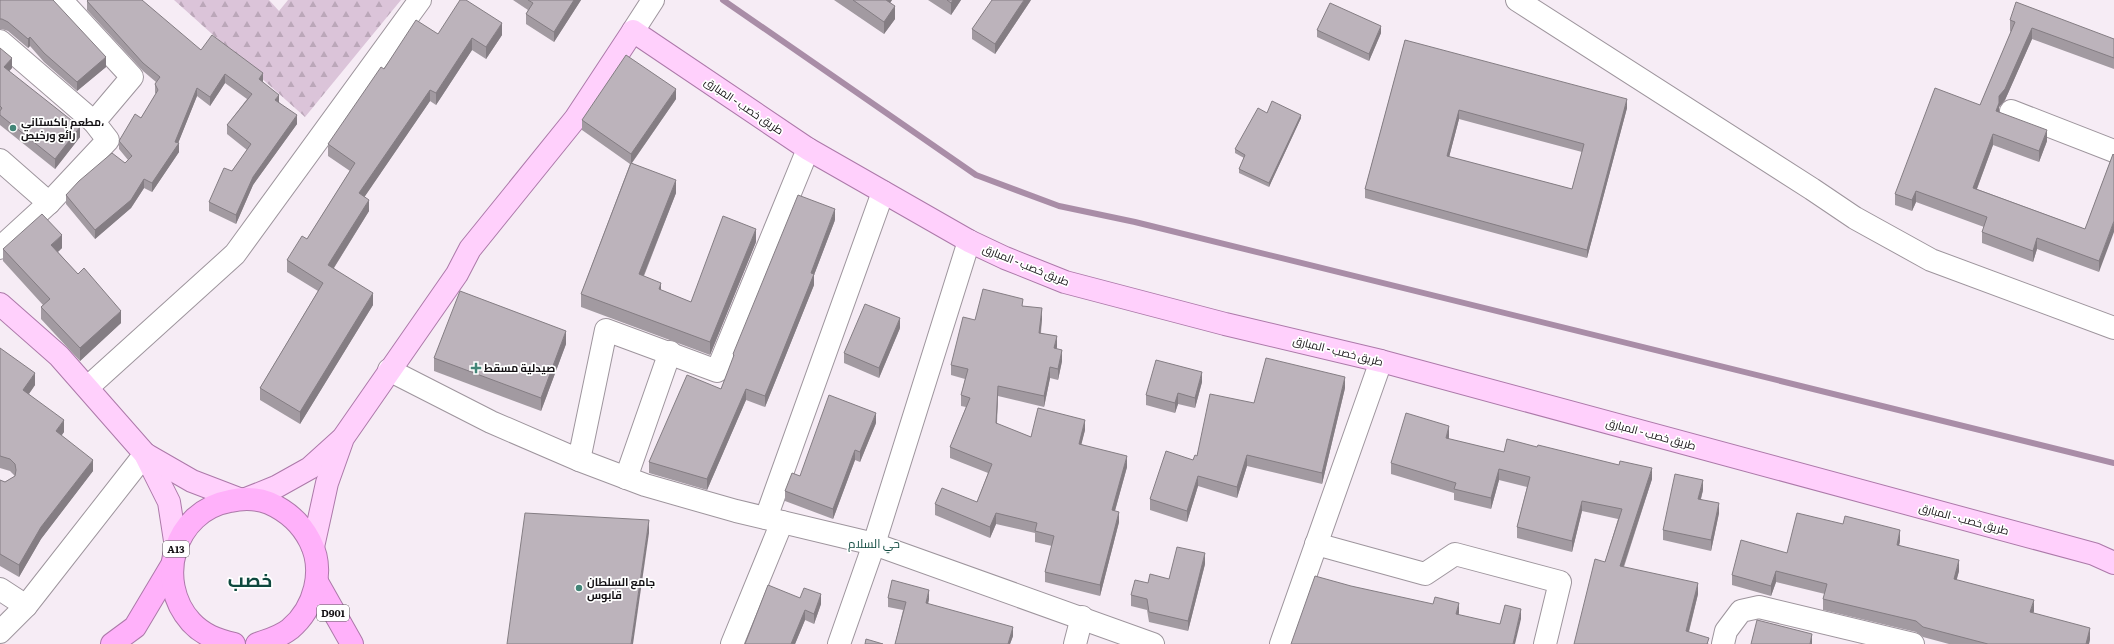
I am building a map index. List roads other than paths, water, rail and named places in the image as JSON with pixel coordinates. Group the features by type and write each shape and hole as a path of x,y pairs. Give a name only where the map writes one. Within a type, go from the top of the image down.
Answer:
{"highway":[{"name":"A13","path":"112,644 135,627 174,556 184,532 194,519 207,509 222,502 242,499 263,501 280,508 294,518 302,527 313,547 317,564 317,582 312,600 302,616 289,629 273,639 257,644"},
{"name":"A13","path":"174,556 172,580 175,596 182,610 192,623 218,643"},
{"name":"D901","path":"317,582 352,644"}],"main road":[{"path":"313,547 327,483 344,438 389,370 457,274 470,249 575,119 633,31"},
{"name":"طريق خصب - المبارق","path":"633,31 808,149 969,241 1005,258 1065,282 1225,324 1381,361 2104,555 2114,563"},
{"path":"0,304 59,356 88,387 145,454 169,502 174,556"},
{"path":"145,454 192,481 242,499 276,487 310,468 344,438"}],"street":[{"path":"61,0 132,77 94,122"},
{"path":"88,387 235,254 420,0"},
{"path":"633,31 652,0"},
{"path":"1517,0 1855,218 1931,260 2114,328"},
{"path":"0,41 94,122 108,140 49,203 0,248"},
{"path":"2011,111 2114,151"},
{"path":"579,460 606,330 670,352 717,371 808,149"},
{"path":"0,160 49,203"},
{"path":"732,644 884,192"},
{"path":"839,644 874,544 969,241"},
{"path":"626,478 670,352"},
{"path":"1281,644 1381,361"},
{"path":"389,370 491,422 579,460 626,478 713,505 874,544 1082,617 1153,644"},
{"path":"0,632 26,606 145,454"},
{"path":"1316,544 1425,574 1455,554 1560,582 1545,644"},
{"path":"0,589 26,606"},
{"path":"1723,644 1726,631 1741,611 1759,607 1913,644"},
{"path":"1075,644 1082,617"}],"waterway":[{"path":"723,0 976,175 1059,206 1135,222 2114,463"}],"place":[{"name":"مطعم باكستاني، رائع ورخيص","path":"13,128"},
{"name":"صيدلية مسقط","path":"476,368"},
{"name":"جامع السلطان قابوس","path":"579,588"}],"district":[{"name":"حي السلام","path":"874,544"},
{"name":"خصب","path":"250,580"}]}
